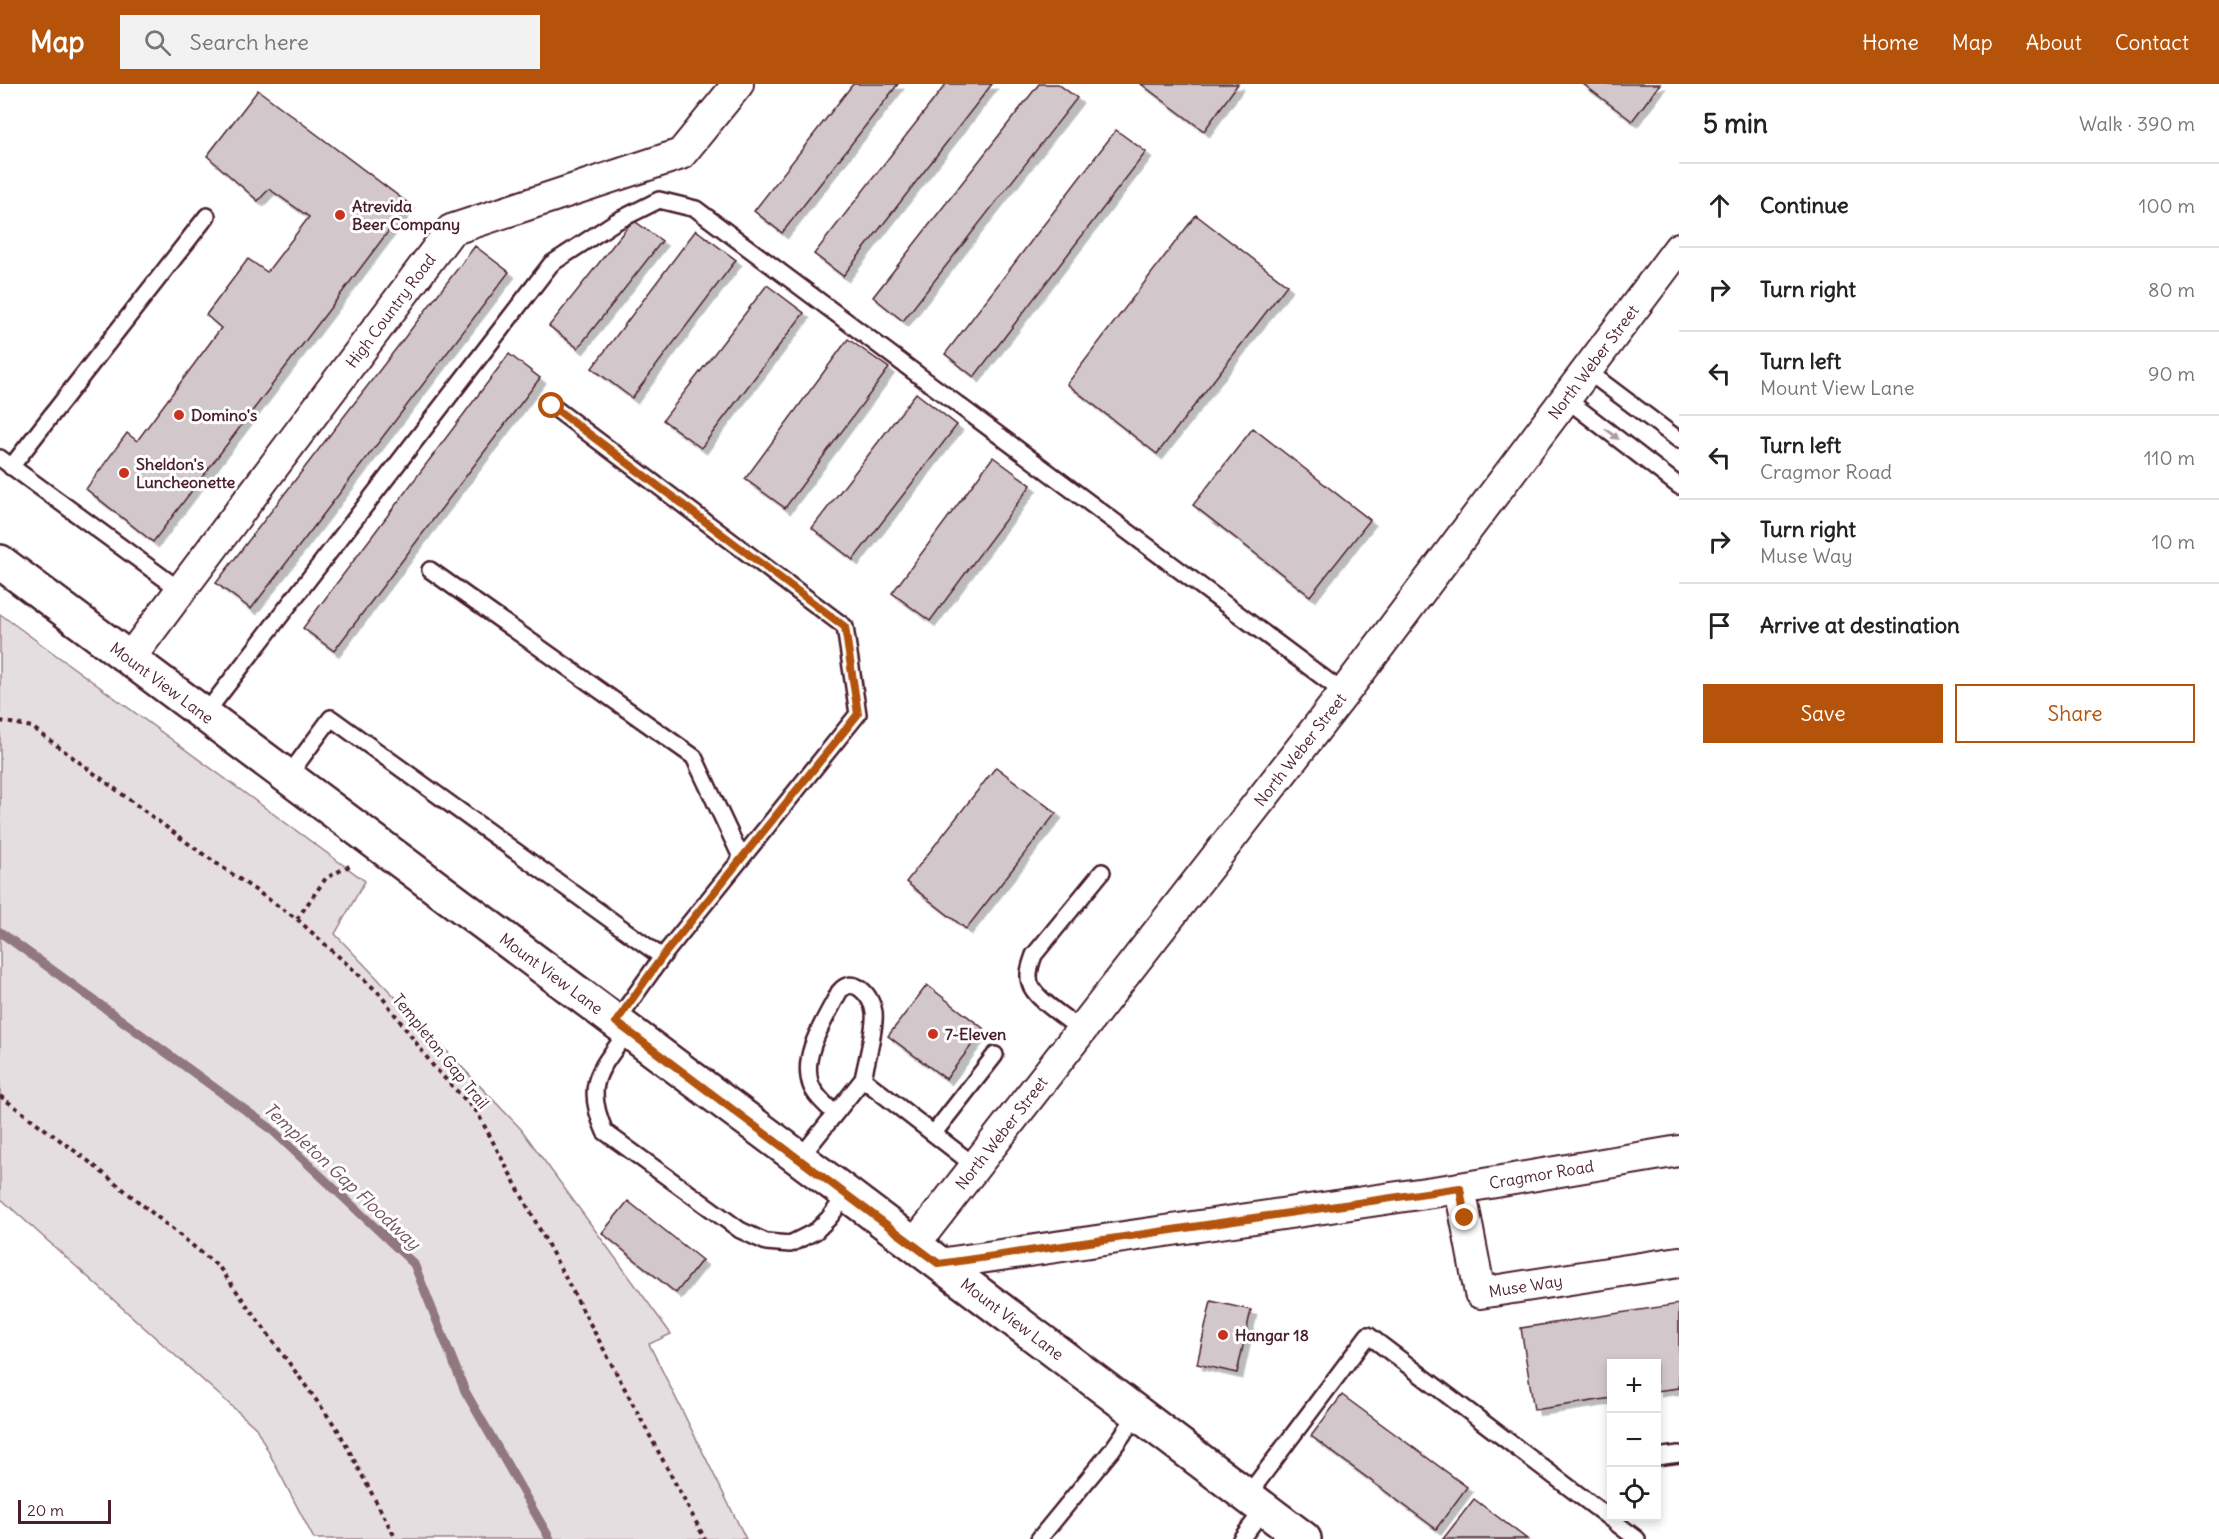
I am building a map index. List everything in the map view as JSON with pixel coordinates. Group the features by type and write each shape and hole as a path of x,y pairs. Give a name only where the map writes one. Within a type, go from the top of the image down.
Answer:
{"street":[{"name":"High Country Road","path":"130,657 451,230 681,154 738,84"},
{"name":"North Weber Street","path":"926,1254 975,1166 1344,693 1679,248"},
{"name":"Mount View Lane","path":"0,562 847,1194 1304,1539"},
{"name":"Cragmor Road","path":"926,1254 1460,1188 1679,1151"},
{"name":"Muse Way","path":"1460,1188 1480,1293 1679,1262"}],"lane":[{"path":"205,714 551,264 615,222 659,200 696,209 1344,693"},
{"path":"180,590 6,463 207,216"},
{"path":"1586,370 1679,440"},
{"path":"1565,398 1679,486"},
{"path":"552,406 845,627 858,714 662,957 622,1026 602,1068 594,1090 596,1112 605,1132 740,1230 766,1242 790,1244 816,1231 847,1194"},
{"path":"430,570 694,758 741,857"},
{"path":"288,776 331,718 662,957"},
{"path":"1081,1030 1041,999 1030,984 1029,970 1034,955 1102,872"},
{"path":"799,1159 863,1079 875,1014 871,1000 855,985 843,987 839,992 810,1053 808,1072 812,1087 834,1114"},
{"path":"934,1133 995,1055"},
{"path":"863,1079 975,1166"},
{"path":"1241,1539 1256,1502 1368,1335 1637,1539"},
{"path":"1039,1539 1112,1450 1138,1413"},
{"path":"1661,1456 1679,1454"}],"path":[{"name":"Templeton Gap Trail","path":"0,721 32,727 193,847 297,919 379,993 434,1067 477,1112 705,1539"},
{"path":"297,919 326,879 385,848"},
{"path":"0,1096 87,1160 219,1267 338,1430 396,1539"}],"shaded area":[{"path":"0,614 365,881 335,934 521,1129 671,1334 649,1344 746,1539 314,1539 256,1428 0,1198"}],"building":[{"path":"853,84 898,84 782,233 754,211"},
{"path":"946,84 992,84 843,276 814,254"},
{"path":"1039,84 1058,84 1077,98 903,321 873,297"},
{"path":"1141,84 1238,84 1204,131"},
{"path":"1583,84 1660,84 1632,121"},
{"path":"258,90 409,204 153,542 86,489 127,433 137,441 221,328 206,315 248,259 267,272 309,217 269,189 258,201 207,156"},
{"path":"1116,130 1146,152 974,377 945,354"},
{"path":"1196,215 1287,285 1157,454 1067,384"},
{"path":"633,220 662,241 578,348 549,326"},
{"path":"696,230 736,260 632,398 592,368"},
{"path":"475,246 509,272 251,609 216,583"},
{"path":"767,285 804,313 701,448 663,420"},
{"path":"848,339 889,368 785,508 745,479"},
{"path":"509,354 540,378 334,651 303,628"},
{"path":"916,393 957,425 853,560 812,528"},
{"path":"1253,428 1370,520 1310,596 1193,505"},
{"path":"993,457 1031,485 930,621 892,593"},
{"path":"996,767 1056,813 966,929 906,882"},
{"path":"927,985 984,1029 946,1079 888,1036"},
{"path":"628,1201 702,1260 676,1293 602,1233"},
{"path":"1211,1301 1251,1310 1237,1373 1197,1364"},
{"path":"1679,1304 1679,1388 1661,1390 1661,1359 1607,1359 1607,1399 1534,1410 1521,1328"},
{"path":"1342,1395 1467,1487 1436,1529 1311,1436"},
{"path":"1474,1499 1527,1539 1443,1539"}],"waterway":[{"name":"Templeton Gap Floodway","path":"0,932 270,1128 414,1264 465,1391 550,1539"}],"place":[{"name":"Atrevida Beer Company","path":"340,215"},
{"name":"Domino's","path":"179,415"},
{"name":"Sheldon's Luncheonette","path":"124,473"},
{"name":"7-Eleven","path":"933,1034"},
{"name":"Hangar 18","path":"1223,1335"}],"route":[{"path":"552,406 845,627 858,714 662,957 616,1022 939,1264 1460,1188 1465,1218"}]}
